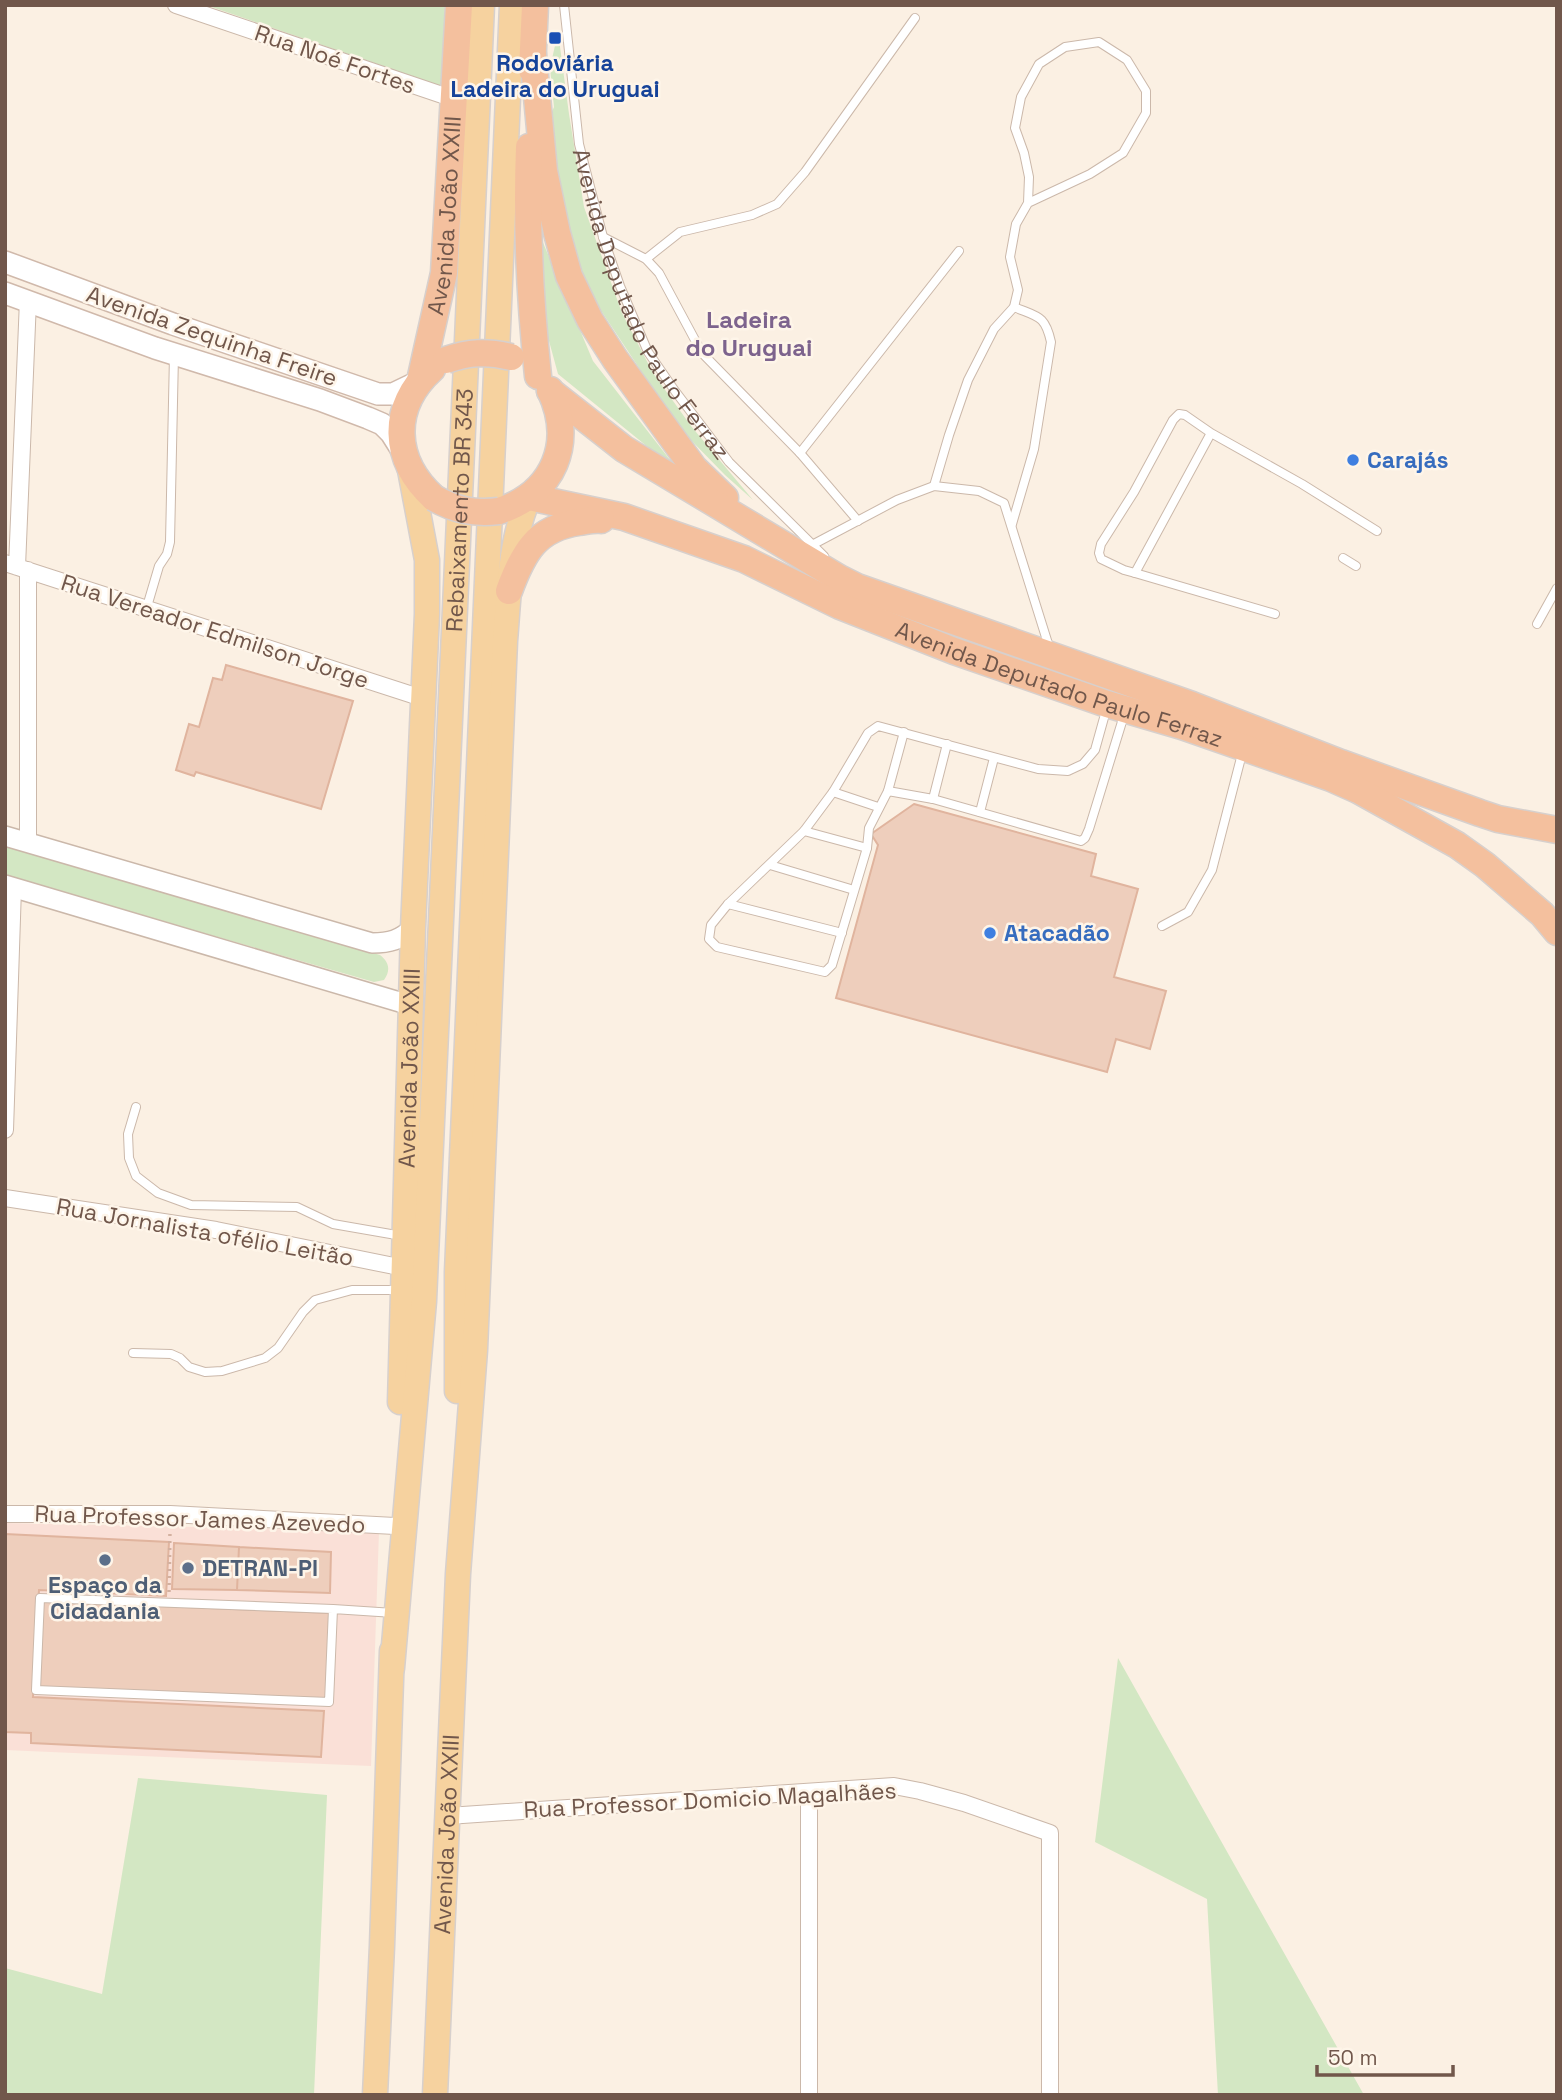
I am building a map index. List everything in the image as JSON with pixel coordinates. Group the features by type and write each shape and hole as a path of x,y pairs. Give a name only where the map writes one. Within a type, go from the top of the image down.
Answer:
{"highway":[{"name":"Avenida João XXIII","path":"420,381 444,273 459,5"},
{"path":"535,5 527,200 544,384 559,413 559,448 546,480 529,497 515,506 499,511 465,511 434,498 423,488 407,461 401,427 407,402 420,381 432,369 461,354 495,353 510,357 544,384"},
{"path":"533,55 544,171 556,233 569,276 590,320 615,359 694,468 754,527"},
{"name":"Avenida Deputado Paulo Ferraz","path":"544,384 624,449 857,587 1192,705 1480,813 1557,830"},
{"name":"Avenida Deputado Paulo Ferraz","path":"529,497 624,517 744,559 840,606 954,651 1244,747 1358,790 1457,845 1485,865 1542,914 1557,932"},
{"path":"509,591 519,565 539,536 570,523 596,519 623,523 744,559"}],"main road":[{"name":"Rebaixamento BR 343","path":"437,1015 482,5"},
{"name":"Rebaixamento BR 343","path":"469,984 512,5"},
{"name":"Avenida Zequinha Freire","path":"5,262 173,324 378,394 393,394 420,381"},
{"name":"Avenida Zequinha Freire","path":"5,293 165,351 368,418 382,424 391,433 407,461"},
{"path":"165,351 164,345 170,339 173,324"},
{"name":"Avenida João XXIII","path":"375,2095 394,1613 413,928 427,614 427,560 407,461"},
{"name":"Avenida João XXIII","path":"435,2095 458,1574 475,1350 505,641 514,547 521,516 529,497"},
{"name":"Avenida João XXIII","path":"458,1574 457,1272 469,984"},
{"name":"Avenida João XXIII","path":"392,1668 424,1301 437,1015"}],"street":[{"name":"Rua Noé Fortes","path":"176,5 454,99"},
{"path":"28,300 17,567 28,842"},
{"name":"Rua Vereador Edmilson Jorge","path":"17,567 425,699"},
{"path":"5,836 372,943 390,943 413,928"},
{"path":"5,1130 9,886 402,1003 411,1011"},
{"name":"Rua Jornalista ofélio Leitão","path":"5,1198 216,1230 404,1279"},
{"name":"Rua Professor James Azevedo","path":"5,1514 170,1514 396,1526"},
{"name":"Rua Professor Domicio Magalhães","path":"448,1816 894,1787 964,1803 1050,1833 1050,2095"},
{"path":"809,2095 810,1792"}],"lane":[{"name":"Avenida Deputado Paulo Ferraz","path":"564,5 579,144 603,237 648,352 729,462 857,587"},
{"path":"646,259 680,232 752,215 777,204 805,172 915,18"},
{"path":"934,486 968,380 995,329 1014,307 1018,289 1010,257 1016,224 1028,203 1029,177 1015,128 1021,97 1039,64 1065,47 1099,42 1127,60 1146,90 1146,113 1123,153 1090,174 1028,203"},
{"path":"603,237 646,259 659,273 702,353 800,453 858,521"},
{"path":"800,453 959,251"},
{"path":"1012,524 1034,449 1051,342 1042,319 1014,307"},
{"path":"146,610 159,566 167,554 170,542 165,351"},
{"path":"1275,614 1124,570 1101,559 1101,544 1179,414 1302,484 1377,531"},
{"path":"1135,573 1211,433"},
{"path":"812,545 897,499 934,486 979,491 1004,503 1052,656"},
{"path":"1343,558 1356,566"},
{"path":"1537,624 1557,588"},
{"path":"904,732 888,791 869,828 867,848 832,965 825,972 717,947 709,939 711,925 728,904 804,831 833,792 868,733 878,726 904,732 1038,769 1069,771 1083,764 1095,750 1117,706"},
{"path":"888,791 933,799 1081,841 1090,829 1117,706"},
{"path":"933,799 947,744"},
{"path":"1161,926 1188,912 1212,870 1244,747"},
{"path":"980,812 994,758"},
{"path":"833,792 878,807"},
{"path":"804,831 867,848"},
{"path":"770,865 854,890"},
{"path":"728,904 842,933"},
{"path":"136,1107 128,1134 129,1158 136,1176 158,1193 191,1205 298,1207 333,1224 405,1236"},
{"path":"133,1353 171,1354 189,1367 205,1372 222,1371 265,1358 278,1349 303,1312 315,1300 404,1279"},
{"path":"332,1609 329,1702 36,1690 40,1598 332,1609 394,1613"}],"path":[{"path":"169,1603 170,1514"}],"shaded area":[{"path":"5,1523 379,1531 371,1766 5,1750"}],"green space":[{"path":"206,5 445,5 441,86"},
{"path":"558,32 584,207 622,313 653,373 691,426 753,500 685,434 598,306 582,272 564,220 544,130 554,107 550,68"},
{"path":"536,226 593,361 681,474 558,374 536,293"},
{"path":"5,846 380,955 387,963 388,973 384,980 374,982 5,876"},
{"path":"1118,1658 1364,2095 1218,2095 1207,1899 1095,1842"},
{"path":"138,1778 327,1795 314,2095 5,2095 5,1968 102,1994"}],"building":[{"path":"226,665 353,701 321,809 196,772 194,776 176,770 189,724 199,727 213,678 222,680"},
{"name":"Atacadão","path":"914,804 1096,854 1091,876 1138,889 1114,977 1166,991 1150,1049 1116,1039 1107,1072 836,998 878,845 871,834"},
{"path":"5,1534 169,1542 166,1596 39,1590 33,1697 324,1711 321,1757 31,1743 31,1733 5,1732"},
{"path":"174,1543 239,1547 237,1590 172,1589"},
{"path":"239,1547 331,1552 330,1593 237,1590"},
{"path":"42,1601 331,1613 327,1699 38,1688"}],"place":[{"name":"Rodoviária Ladeira do Uruguai","path":"555,38"},
{"name":"Carajás","path":"1353,460"},
{"name":"Atacadão","path":"990,933"},
{"name":"Espaço da Cidadania","path":"105,1560"},
{"name":"DETRAN-PI","path":"188,1568"}],"district":[{"name":"Ladeira do Uruguai","path":"749,334"}]}
